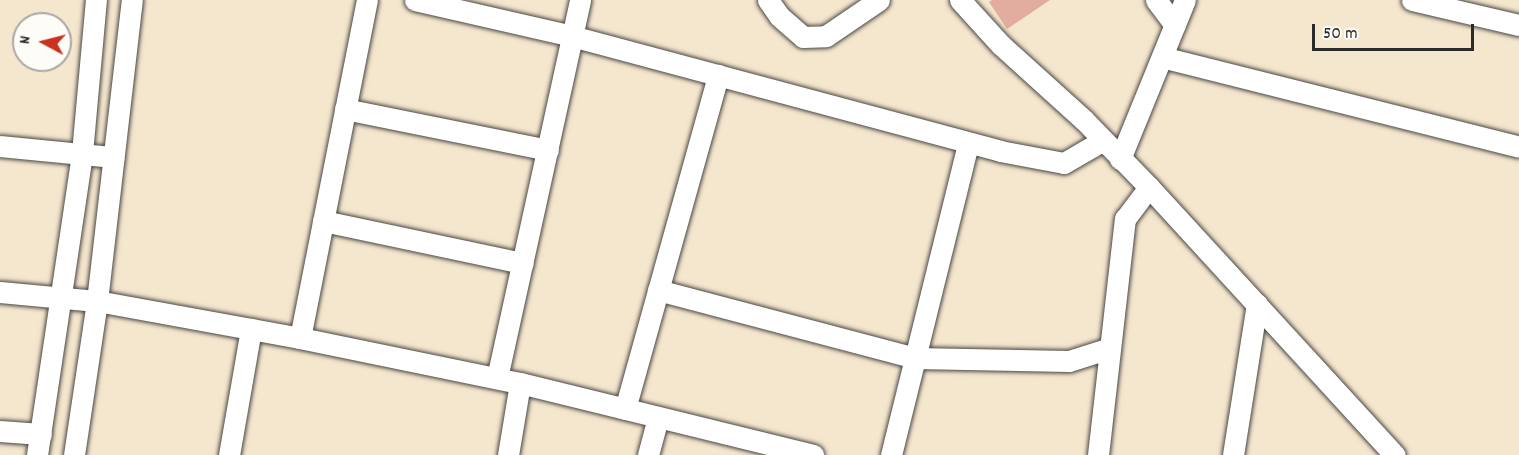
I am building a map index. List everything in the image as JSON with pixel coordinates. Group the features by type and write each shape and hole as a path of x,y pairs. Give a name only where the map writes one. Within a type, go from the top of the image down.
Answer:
{"street":[{"path":"0,431 39,445 82,153 96,0"},
{"path":"74,455 97,301 132,0"},
{"path":"300,338 367,0"},
{"path":"415,0 572,36 968,143 1064,163 1102,141"},
{"path":"498,378 580,0"},
{"path":"768,0 779,16 803,37 826,36 879,0"},
{"path":"960,0 1001,45 1149,187 1395,455"},
{"path":"1156,0 1175,25"},
{"path":"1120,159 1185,0"},
{"path":"1412,0 1519,25"},
{"path":"1162,57 1519,147"},
{"path":"625,409 718,75"},
{"path":"345,109 548,150"},
{"path":"891,455 968,143"},
{"path":"0,146 113,157"},
{"path":"1098,455 1125,219 1149,187"},
{"path":"323,221 523,263"},
{"path":"658,290 915,358 1069,361 1110,348"},
{"path":"0,292 97,301 300,338 520,383 813,455"},
{"path":"1233,455 1257,304"},
{"path":"229,455 251,329"},
{"path":"507,455 520,383"},
{"path":"648,455 658,417"}],"building":[{"path":"992,0 1050,0 1007,29 989,2"}]}
